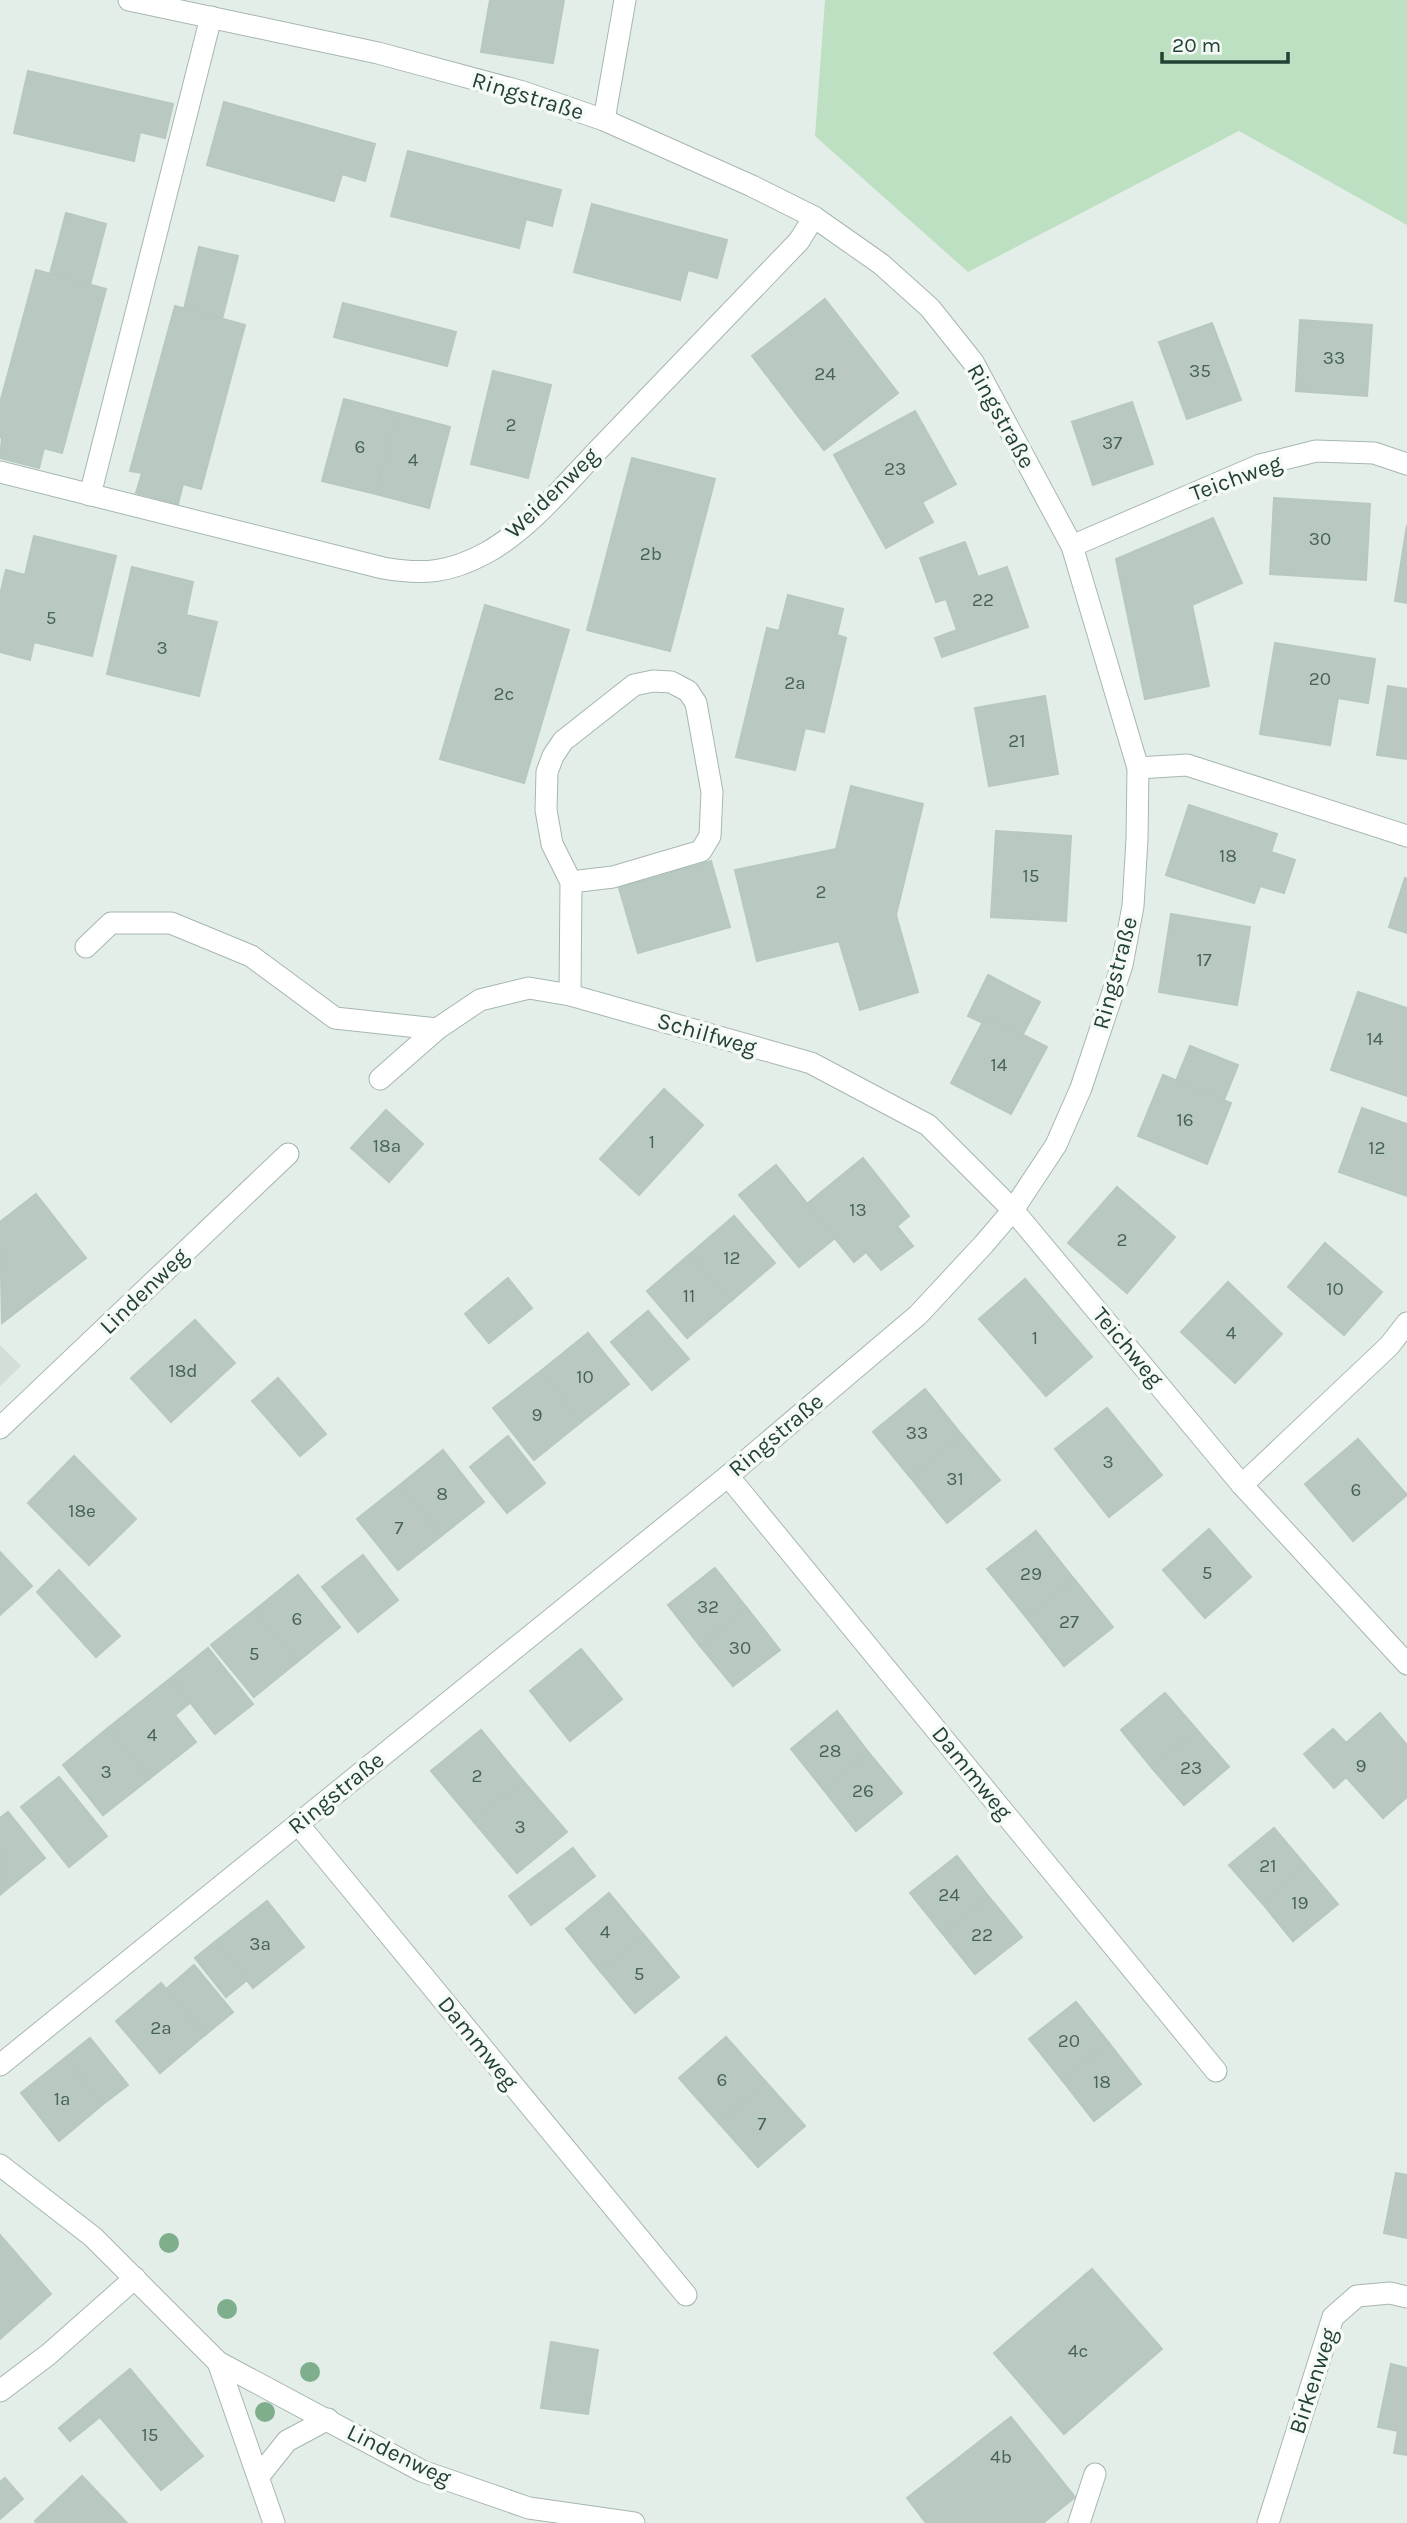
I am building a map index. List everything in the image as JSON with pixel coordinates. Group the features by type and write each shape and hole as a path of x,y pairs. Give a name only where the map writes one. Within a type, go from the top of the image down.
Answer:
{"street":[{"name":"Ringstraße","path":"0,2065 728,1476 918,1315 1013,1210 1056,1145 1101,1032 1122,965 1133,906 1138,768 1072,546 973,362 930,308 881,264 814,217 752,186 604,120 523,92 378,53 129,0"},
{"path":"604,120 625,0"},
{"path":"90,495 211,17"},
{"name":"Weidenweg","path":"0,472 383,568 425,573 460,565 488,552 537,513 799,241 814,217"},
{"name":"Teichweg","path":"1072,546 1260,465 1316,451 1374,453 1407,464"},
{"path":"570,995 571,882 552,844 546,810 547,772 553,756 563,741 634,685 653,681 671,682 688,691 696,703 712,792 710,836 707,843 701,851 613,877 571,882"},
{"path":"1138,768 1187,765 1407,835"},
{"path":"86,947 111,923 171,923 251,956 335,1018 437,1029"},
{"name":"Schilfweg","path":"380,1079 437,1029 480,1000 529,988 570,995 811,1063 928,1125 1013,1210"},
{"name":"Lindenweg","path":"0,1428 288,1154"},
{"name":"Teichweg","path":"1013,1210 1242,1485 1407,1664"},
{"path":"1242,1485 1389,1346 1407,1323"},
{"name":"Dammweg","path":"728,1476 1216,2071"},
{"name":"Dammweg","path":"298,1824 686,2295"},
{"name":"Lindenweg","path":"0,2165 93,2237 218,2362 422,2471 529,2508 634,2523"},
{"path":"0,2391 49,2354 135,2278"},
{"name":"Birkenweg","path":"1268,2523 1333,2317 1357,2296 1390,2293 1407,2297"},
{"name":"Lindenweg","path":"218,2362 274,2523"},
{"path":"259,2476 287,2441 328,2419"},
{"path":"1079,2523 1095,2474"}],"shaded area":[{"path":"0,1345 21,1366 0,1386"}],"green space":[{"path":"825,0 1407,0 1407,225 1239,131 968,272 815,136"}],"building":[{"path":"490,0 564,0 553,63 481,52"},
{"path":"28,71 173,104 165,138 140,132 134,161 14,133"},
{"path":"224,102 375,144 365,181 342,174 334,201 207,165"},
{"path":"408,151 561,190 552,226 526,219 519,248 391,216"},
{"path":"592,204 727,240 717,278 688,270 680,300 574,272"},
{"path":"66,213 106,224 90,285 50,274"},
{"path":"199,247 238,256 222,319 184,309"},
{"path":"36,270 106,289 62,453 44,448 39,468 0,458 0,403"},
{"path":"825,299 898,393 824,450 752,356"},
{"path":"343,303 456,332 447,366 334,337"},
{"path":"175,306 245,325 201,489 183,484 178,504 136,493 142,473 130,471"},
{"path":"1300,320 1372,325 1367,396 1296,391"},
{"path":"1212,323 1241,400 1187,419 1159,342"},
{"path":"493,371 551,385 528,478 471,464"},
{"path":"344,399 397,413 376,494 322,481"},
{"path":"1132,402 1153,464 1093,485 1072,422"},
{"path":"915,411 956,484 922,502 933,522 886,548 834,455"},
{"path":"397,413 450,427 429,508 376,494"},
{"path":"632,458 715,479 670,651 587,630"},
{"path":"1274,498 1370,504 1366,580 1270,574"},
{"path":"1213,518 1242,583 1192,605 1209,686 1145,699 1116,559"},
{"path":"1407,525 1407,603 1395,601"},
{"path":"34,536 116,556 92,656 34,642 30,660 0,652 0,595 6,570 25,575"},
{"path":"965,542 978,577 1007,567 1028,627 942,657 935,638 957,630 946,599 936,602 920,558"},
{"path":"132,567 193,582 186,615 217,622 199,696 107,674"},
{"path":"788,595 843,609 837,635 846,638 824,732 805,728 795,770 736,757 767,628 779,631"},
{"path":"485,605 569,630 524,783 440,759"},
{"path":"1275,643 1375,659 1368,703 1338,698 1330,745 1260,734"},
{"path":"1388,686 1407,689 1407,759 1377,755"},
{"path":"1045,696 1058,774 989,786 975,708"},
{"path":"851,786 923,804 896,915 918,992 860,1010 839,941 757,961 735,870 836,849"},
{"path":"1189,805 1277,834 1271,852 1295,860 1284,893 1260,886 1254,903 1166,875"},
{"path":"996,831 1071,836 1066,921 991,917"},
{"path":"711,861 730,927 638,953 619,888"},
{"path":"1405,878 1407,879 1407,933 1389,927"},
{"path":"1171,914 1250,927 1237,1005 1159,992"},
{"path":"988,975 1040,1002 1023,1034 986,1016 983,1023 968,1016"},
{"path":"1358,992 1407,1008 1407,1096 1331,1070"},
{"path":"986,1016 1047,1047 1011,1114 951,1083"},
{"path":"1190,1046 1238,1065 1224,1100 1176,1081"},
{"path":"1163,1075 1231,1103 1207,1164 1138,1136"},
{"path":"664,1089 703,1125 639,1195 600,1159"},
{"path":"1362,1108 1407,1124 1407,1196 1339,1172"},
{"path":"386,1110 423,1144 389,1182 351,1148"},
{"path":"863,1158 909,1216 897,1226 913,1246 881,1270 866,1252 854,1262 807,1204"},
{"path":"776,1165 835,1238 799,1267 739,1195"},
{"path":"1117,1187 1175,1237 1127,1293 1068,1243"},
{"path":"36,1194 86,1258 2,1323 0,1222"},
{"path":"734,1216 775,1263 731,1301 690,1254"},
{"path":"1325,1243 1382,1292 1344,1335 1288,1287"},
{"path":"690,1254 731,1301 687,1338 647,1291"},
{"path":"508,1278 532,1308 489,1343 465,1314"},
{"path":"1025,1279 1092,1357 1046,1396 979,1319"},
{"path":"1228,1282 1282,1334 1235,1383 1181,1332"},
{"path":"648,1311 689,1359 652,1390 611,1342"},
{"path":"195,1320 235,1363 171,1422 131,1378"},
{"path":"588,1333 629,1384 581,1422 541,1371"},
{"path":"541,1371 581,1422 534,1460 493,1408"},
{"path":"278,1378 326,1434 300,1456 252,1401"},
{"path":"925,1389 962,1435 910,1477 873,1432"},
{"path":"1107,1408 1162,1475 1109,1517 1055,1449"},
{"path":"962,1435 1000,1480 947,1523 910,1477"},
{"path":"508,1436 545,1483 507,1513 470,1467"},
{"path":"1358,1439 1407,1495 1353,1541 1305,1484"},
{"path":"443,1450 484,1502 441,1536 400,1485"},
{"path":"74,1456 136,1519 89,1565 28,1503"},
{"path":"400,1485 441,1536 398,1570 357,1519"},
{"path":"1209,1529 1251,1577 1205,1618 1163,1570"},
{"path":"1036,1531 1074,1579 1026,1617 987,1569"},
{"path":"0,1552 32,1586 0,1615"},
{"path":"363,1555 398,1600 358,1632 322,1587"},
{"path":"715,1568 747,1608 700,1646 668,1605"},
{"path":"59,1570 120,1636 96,1657 37,1592"},
{"path":"298,1575 340,1627 297,1662 255,1610"},
{"path":"1074,1579 1113,1627 1064,1666 1026,1617"},
{"path":"747,1608 780,1650 733,1686 700,1646"},
{"path":"255,1610 297,1662 254,1697 211,1645"},
{"path":"208,1648 253,1704 215,1734 171,1678"},
{"path":"581,1649 622,1699 570,1741 530,1691"},
{"path":"171,1678 191,1702 175,1715 196,1742 149,1779 108,1728"},
{"path":"1165,1693 1197,1730 1152,1768 1121,1730"},
{"path":"837,1711 869,1753 823,1789 791,1749"},
{"path":"1380,1713 1407,1745 1407,1797 1383,1818 1346,1777 1334,1788 1304,1754 1333,1729 1346,1743"},
{"path":"108,1728 149,1779 103,1815 63,1765"},
{"path":"481,1730 523,1781 474,1822 431,1771"},
{"path":"1197,1730 1229,1767 1184,1805 1152,1768"},
{"path":"869,1753 902,1793 856,1831 823,1789"},
{"path":"59,1777 107,1836 69,1867 21,1807"},
{"path":"523,1781 567,1832 517,1873 474,1822"},
{"path":"8,1812 45,1858 1,1894 0,1818"},
{"path":"1274,1828 1306,1866 1262,1903 1229,1865"},
{"path":"573,1848 595,1876 531,1925 509,1896"},
{"path":"957,1856 989,1897 942,1933 910,1893"},
{"path":"1306,1866 1338,1904 1293,1941 1262,1903"},
{"path":"609,1893 644,1935 600,1971 566,1929"},
{"path":"989,1897 1022,1937 975,1974 942,1933"},
{"path":"267,1901 304,1947 253,1988 216,1941"},
{"path":"644,1935 679,1977 635,2013 600,1971"},
{"path":"216,1941 247,1980 226,1997 195,1958"},
{"path":"194,1965 233,2012 205,2035 166,1989"},
{"path":"161,1983 205,2035 160,2073 116,2021"},
{"path":"1076,2002 1109,2043 1062,2080 1029,2039"},
{"path":"726,2037 766,2082 719,2123 679,2078"},
{"path":"90,2038 128,2085 103,2104 65,2058"},
{"path":"1109,2043 1141,2084 1094,2121 1062,2080"},
{"path":"65,2058 103,2104 59,2141 21,2093"},
{"path":"766,2082 805,2126 758,2167 719,2123"},
{"path":"1396,2173 1407,2175 1407,2238 1384,2233"},
{"path":"0,2235 51,2294 0,2339"},
{"path":"1092,2269 1162,2349 1064,2434 994,2353"},
{"path":"551,2342 598,2350 588,2414 541,2408"},
{"path":"1391,2364 1407,2368 1407,2455 1394,2453 1398,2431 1378,2427"},
{"path":"130,2369 203,2456 161,2490 100,2417 70,2441 59,2428"},
{"path":"1011,2417 1075,2497 1043,2523 926,2523 907,2498"},
{"path":"82,2476 127,2523 35,2521"},
{"path":"5,2478 23,2499 0,2519 0,2482"}]}
